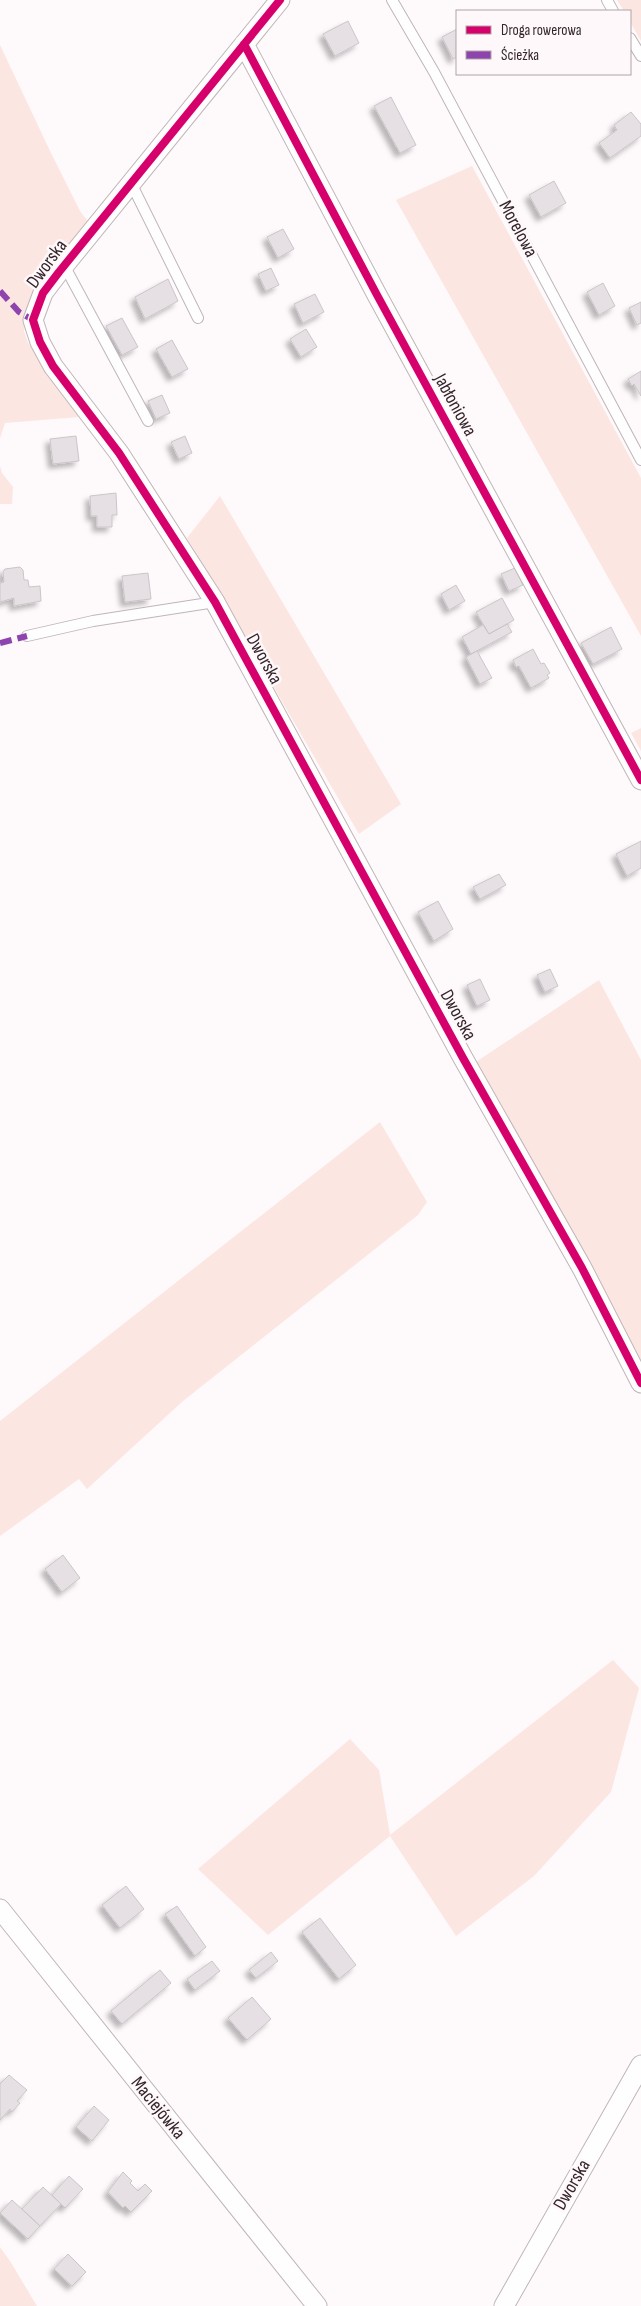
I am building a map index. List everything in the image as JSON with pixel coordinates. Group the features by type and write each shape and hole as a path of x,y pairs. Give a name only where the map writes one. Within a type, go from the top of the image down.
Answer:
{"street":[{"name":"Dworska","path":"280,0 64,265 43,293 33,320 40,342 54,366 119,453 215,602 463,1058 582,1268 641,1383"},
{"name":"Jabłoniowa","path":"244,44 377,295 641,780"},
{"name":"Maciejówka","path":"0,1909 317,2306"},
{"name":"Dworska","path":"504,2306 641,2065"}],"lane":[{"name":"Morelowa","path":"392,0 434,72 641,460"},
{"path":"631,40 641,56"},
{"path":"131,183 198,318"},
{"path":"64,265 148,421"},
{"path":"27,636 93,621 215,602"}],"shaded area":[{"path":"617,0 641,0 641,41 631,24 631,10 623,10"},
{"path":"0,45 80,211 91,225 33,296 24,331 28,343 79,417 5,423 0,438"},
{"path":"472,166 641,478 641,636 396,200"},
{"path":"0,466 2,473 13,487 12,504 0,504"},
{"path":"220,496 401,804 359,834 187,538"},
{"path":"641,728 641,751 631,733"},
{"path":"599,980 641,1060 641,1377 473,1064"},
{"path":"380,1122 427,1202 418,1215 183,1401 87,1489 79,1479 0,1536 0,1421"},
{"path":"613,1660 639,1688 611,1792 534,1876 456,1936 390,1836 268,1935 198,1869 350,1739 379,1770 390,1835"},
{"path":"0,2247 10,2261 37,2306 0,2306"}],"building":[{"path":"348,21 359,43 335,56 323,34"},
{"path":"456,30 456,58 453,59 442,37"},
{"path":"391,97 416,145 400,153 374,106"},
{"path":"631,112 641,124 641,136 610,158 599,143 617,130 614,125"},
{"path":"554,181 566,203 541,217 529,195"},
{"path":"283,229 294,249 278,258 267,237"},
{"path":"271,268 279,285 266,291 258,274"},
{"path":"168,279 178,301 145,319 135,297"},
{"path":"603,283 615,306 599,315 587,292"},
{"path":"315,294 324,312 303,323 294,304"},
{"path":"641,302 641,323 637,325 629,308"},
{"path":"122,318 138,347 122,355 106,326"},
{"path":"306,329 317,347 301,357 290,339"},
{"path":"172,340 188,369 172,377 156,349"},
{"path":"641,371 641,396 634,384 632,386 628,379"},
{"path":"162,395 170,413 156,419 148,401"},
{"path":"76,436 79,461 53,464 50,439"},
{"path":"185,436 192,453 179,459 171,442"},
{"path":"116,493 117,515 112,515 112,527 97,527 97,516 91,516 90,496"},
{"path":"20,567 23,570 24,580 28,580 29,587 40,586 41,601 14,606 14,598 0,602 0,583 4,582 3,572 5,569"},
{"path":"515,568 523,585 509,591 501,574"},
{"path":"148,573 151,599 125,602 122,576"},
{"path":"456,585 465,601 449,610 441,594"},
{"path":"502,598 514,620 489,634 476,612"},
{"path":"507,624 512,632 471,654 462,637 483,625 489,634"},
{"path":"611,627 622,649 593,664 581,643"},
{"path":"533,649 541,664 544,663 550,673 547,675 549,678 531,688 519,666 516,667 513,660"},
{"path":"477,651 492,678 480,684 466,657"},
{"path":"641,841 641,868 627,876 616,854"},
{"path":"499,874 506,885 480,899 473,887"},
{"path":"438,901 453,929 434,941 418,912"},
{"path":"550,969 558,986 545,992 537,975"},
{"path":"480,979 490,1000 477,1006 467,985"},
{"path":"63,1555 80,1578 62,1592 45,1569"},
{"path":"126,1886 144,1909 120,1928 102,1905"},
{"path":"177,1906 206,1947 195,1956 165,1914"},
{"path":"320,1918 356,1965 339,1979 302,1932"},
{"path":"271,1952 278,1961 256,1978 249,1970"},
{"path":"212,1961 220,1971 195,1990 187,1979"},
{"path":"160,1970 171,1983 122,2024 111,2011"},
{"path":"252,1997 271,2019 247,2040 228,2018"},
{"path":"9,2075 27,2090 17,2101 20,2103 12,2112 10,2109 0,2120 0,2084"},
{"path":"94,2106 109,2120 92,2141 76,2127"},
{"path":"123,2172 138,2191 145,2184 152,2191 131,2212 125,2206 123,2208 108,2192"},
{"path":"69,2176 83,2189 65,2208 52,2195"},
{"path":"43,2187 61,2204 40,2226 22,2209"},
{"path":"12,2200 40,2226 28,2239 0,2213"},
{"path":"68,2254 86,2272 72,2286 54,2269"}],"marked path":[{"path":"0,291 19,312 33,320"},
{"path":"0,643 27,636"}],"cycle path":[{"path":"280,0 59,272 43,293 33,320 40,342 53,366 119,453 215,602 463,1058 582,1268 641,1383"},
{"path":"244,44 377,295 641,780"}]}
